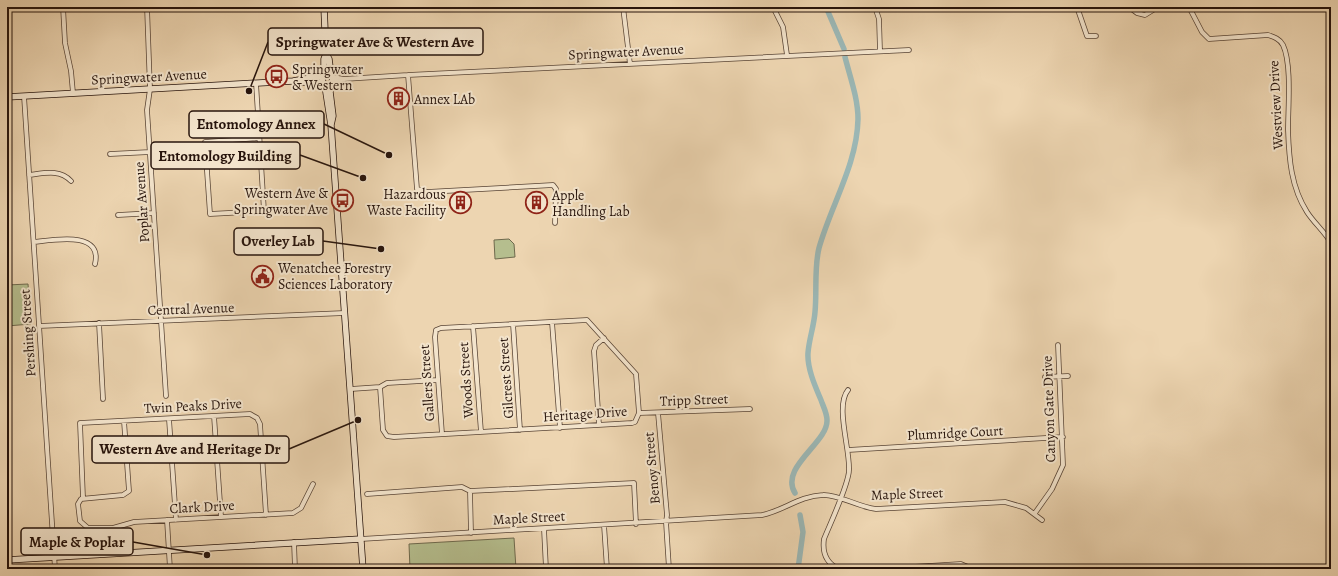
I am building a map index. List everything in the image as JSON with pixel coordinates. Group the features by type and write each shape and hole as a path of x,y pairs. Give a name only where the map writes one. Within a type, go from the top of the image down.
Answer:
{"street":[{"path":"63,7 65,43 71,71 73,93"},
{"name":"Poplar Avenue","path":"147,7 150,89 147,110 166,396"},
{"path":"324,7 326,54 324,59 324,76 322,80 331,125 363,569"},
{"path":"623,7 630,64"},
{"path":"773,7 783,27 787,55"},
{"path":"875,7 879,19 880,51"},
{"path":"1077,7 1087,36 1096,36"},
{"path":"1129,7 1137,13 1145,15 1158,7"},
{"name":"Westview Drive","path":"1190,7 1202,32 1209,39 1268,35 1274,37 1282,45 1287,67 1288,130 1292,174 1295,189 1306,210 1331,243"},
{"name":"Springwater Avenue","path":"293,81 324,84 332,80 408,75 909,50"},
{"path":"326,54 329,59 332,80 333,116 331,125"},
{"path":"408,75 417,189 427,192 553,185 556,189 555,223"},
{"name":"Springwater Avenue","path":"7,97 293,81 324,76 332,80"},
{"path":"256,83 264,211 210,214 205,142 259,138"},
{"name":"Pershing Street","path":"24,96 55,569"},
{"path":"110,154 150,152"},
{"path":"29,174 63,174 71,181"},
{"path":"118,215 154,213"},
{"path":"34,242 80,240 93,248 96,254 95,264"},
{"name":"Central Avenue","path":"39,326 162,322 345,313"},
{"name":"Heritage Drive","path":"380,387 383,430 387,436 394,437 632,423 635,422 639,413 636,374 587,320 473,326 443,328 436,330"},
{"path":"552,322 560,428"},
{"path":"99,323 103,399"},
{"name":"Gilcrest Street","path":"513,324 520,430"},
{"name":"Woods Street","path":"473,326 481,432"},
{"name":"Gallers Street","path":"436,330 434,337 442,434"},
{"path":"599,425 594,351 596,345 604,338"},
{"name":"Canyon Gate Drive","path":"1035,513 1052,489 1061,471 1064,456 1058,345"},
{"path":"1045,377 1068,376"},
{"path":"350,390 380,387 388,383 438,380"},
{"path":"839,569 832,566 826,559 822,548 824,539 848,478 848,450 842,405 844,395 848,390"},
{"name":"Tripp Street","path":"639,413 750,409"},
{"name":"Benoy Street","path":"658,413 668,515 666,522 669,569"},
{"name":"Twin Peaks Drive","path":"83,498 80,423 250,414 258,421 266,515"},
{"path":"214,416 221,517"},
{"path":"169,419 176,520"},
{"path":"83,498 123,495 128,491 124,421"},
{"name":"Plumridge Court","path":"848,450 1063,437"},
{"path":"367,494 462,487 470,491 634,483 636,524"},
{"name":"Clark Drive","path":"83,498 78,504 80,522 85,527 94,529 117,528 134,522 293,513 299,510 313,484"},
{"path":"470,491 471,533"},
{"name":"Maple Street","path":"7,560 294,542 666,522 773,513 792,502 824,495 840,499 860,507 876,509 1005,502 1026,508 1035,513 1042,520"},
{"path":"167,520 170,569"},
{"path":"604,525 608,569"},
{"path":"544,529 546,569"},
{"path":"294,542 295,569"},
{"path":"879,569 961,564 974,569"}],"green space":[{"path":"509,239 514,244 515,257 495,259 494,240"},
{"path":"28,284 31,324 7,326 7,285"},
{"path":"514,538 516,569 410,569 409,544"}],"waterway":[{"path":"826,7 844,49"},
{"path":"795,493 792,483 793,474 798,465 820,437 825,429 827,420 826,412 810,371 808,353 815,312 817,256 824,232 843,185 857,136 857,103 845,57"},
{"path":"798,569 803,532 800,515"}],"place":[{"name":"Springwater & Western","path":"276,77"},
{"name":"Springwater Ave & Western Ave","path":"249,91"},
{"name":"Annex LAb","path":"398,99"},
{"name":"Entomology Annex","path":"389,155"},
{"name":"Entomology Building","path":"363,178"},
{"name":"Western Ave & Springwater Ave","path":"343,201"},
{"name":"Hazardous Waste Facility","path":"461,202"},
{"name":"Apple Handling Lab","path":"537,203"},
{"name":"Overley Lab","path":"381,249"},
{"name":"Wenatchee Forestry Sciences Laboratory","path":"263,276"},
{"name":"Western Ave and Heritage Dr","path":"358,420"},
{"name":"Maple & Poplar","path":"207,555"}]}
